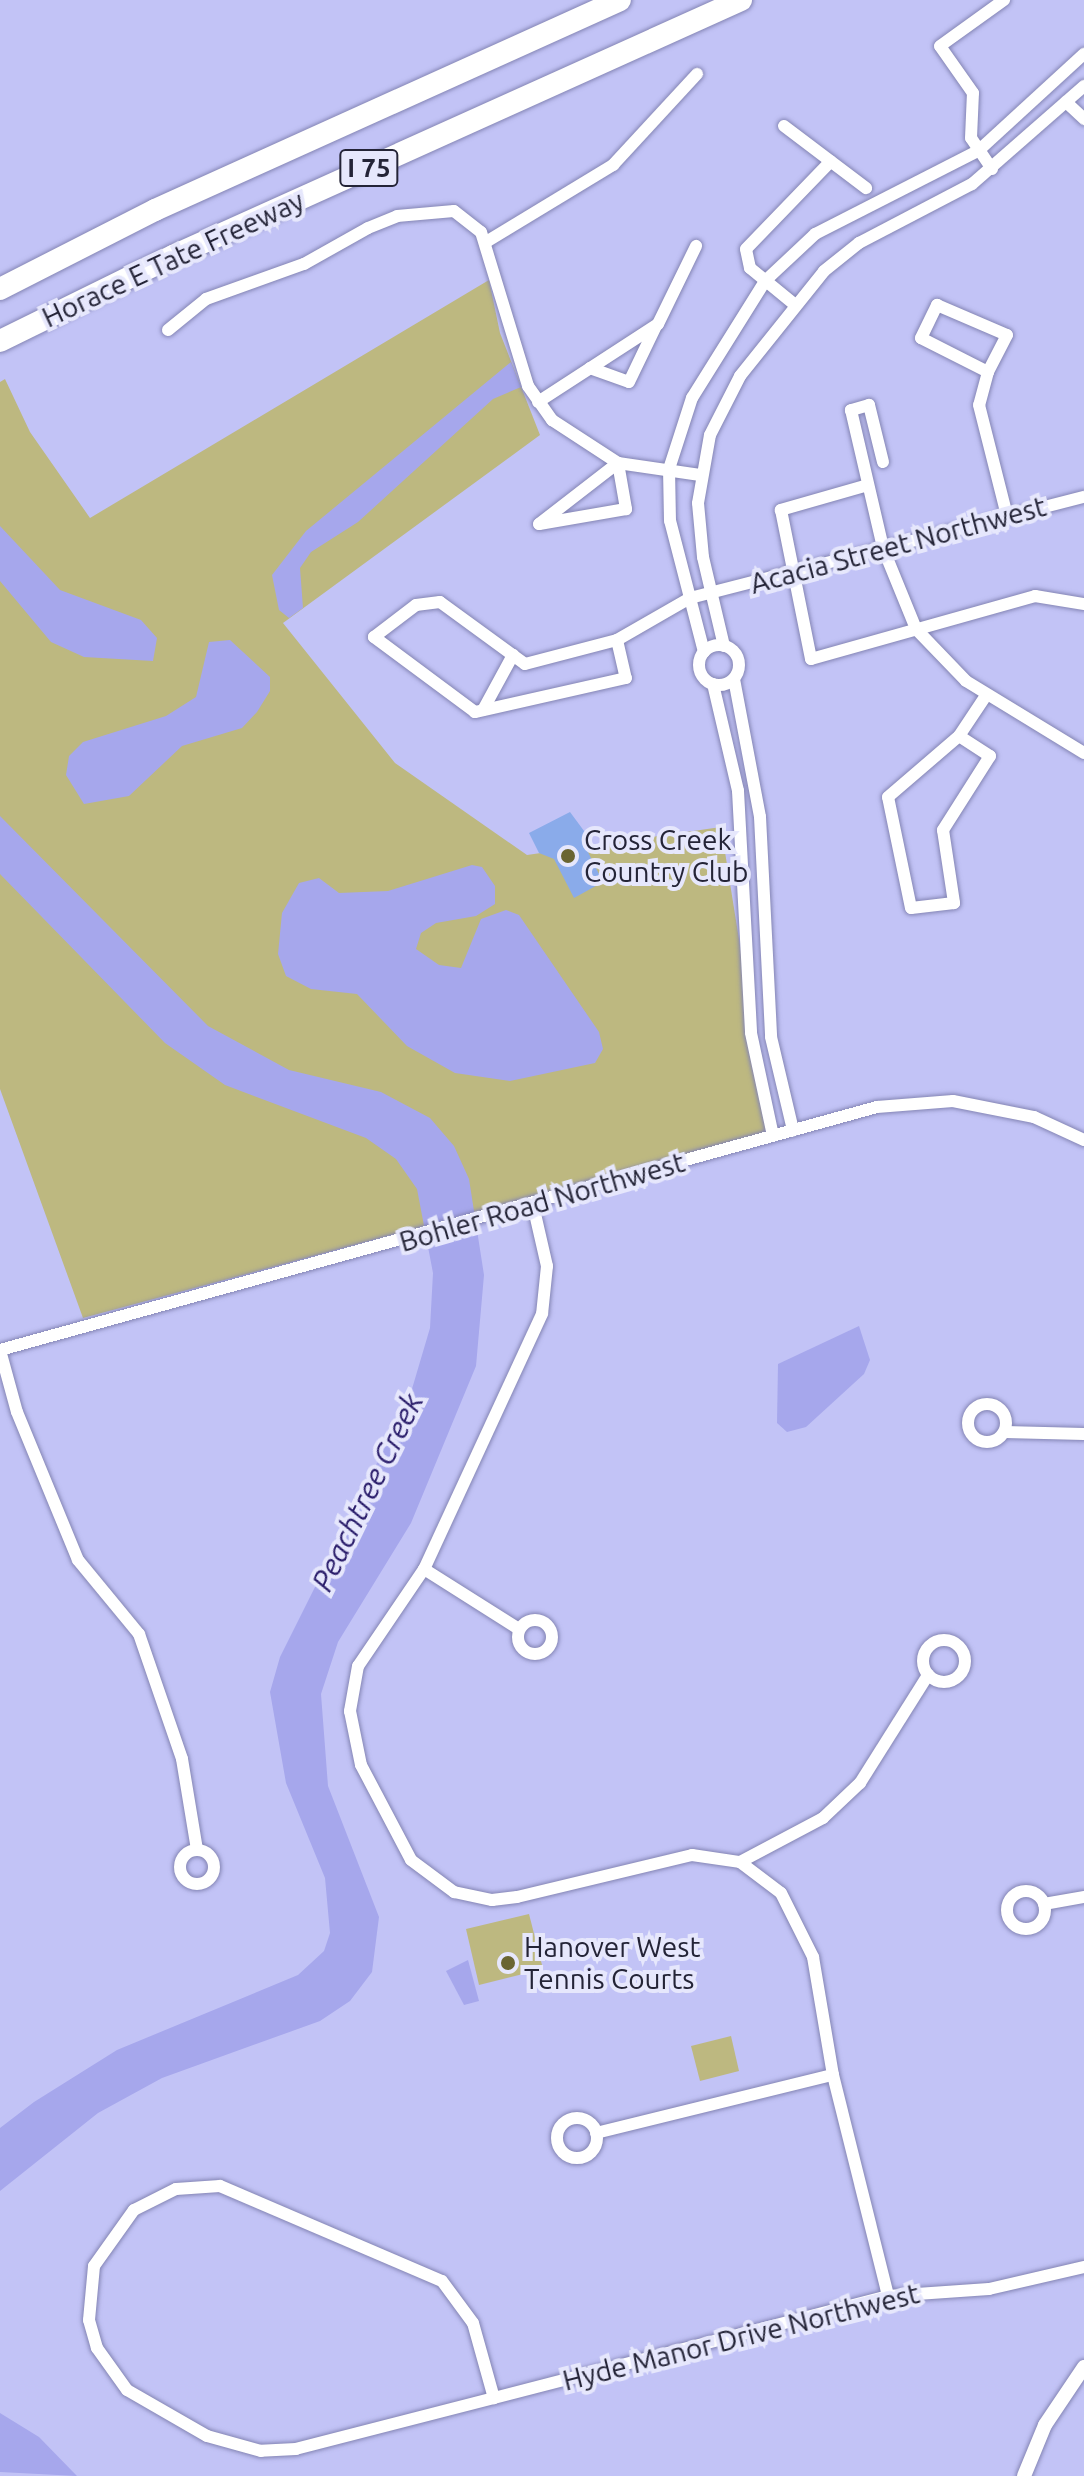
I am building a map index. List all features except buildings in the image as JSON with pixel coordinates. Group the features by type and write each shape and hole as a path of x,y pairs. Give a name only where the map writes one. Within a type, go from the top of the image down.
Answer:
{"highway":[{"name":"Horace E Tate Freeway","path":"0,289 155,210 620,0"},
{"name":"Horace E Tate Freeway","path":"0,341 173,256 741,0"}],"street":[{"path":"992,169 978,151 969,127 973,93 940,46 1004,0"},
{"path":"773,1136 751,1033 738,791 713,684 700,670 704,652 670,521 669,469 692,398 765,281 815,234 978,151 1084,54"},
{"path":"486,242 613,165 697,74"},
{"path":"793,1130 771,1037 760,817 734,679 739,660 724,646 699,532 700,475 726,399 794,304 859,243 992,169 1084,86"},
{"path":"1066,102 1084,119"},
{"path":"784,126 866,188"},
{"path":"794,304 750,268 746,249 831,161"},
{"path":"168,330 206,299 304,264 397,216 454,211 474,223 486,242 538,402 568,434 618,463 700,475"},
{"path":"590,368 629,382 696,246"},
{"path":"988,372 921,338 937,305 1007,335 988,372 979,405 1007,516"},
{"path":"538,402 658,324"},
{"path":"883,462 869,405 851,410 883,548 916,629 948,666 987,694 1084,753"},
{"path":"618,463 626,509 539,524 584,489 618,463"},
{"path":"868,485 781,510 792,554 789,573 811,659 1035,596 1084,604"},
{"name":"Acacia Street Northwest","path":"513,655 525,664 617,640 690,598 1084,497"},
{"path":"483,710 513,655 440,602 416,605 374,637 475,712 626,678 617,640"},
{"path":"704,652 724,646"},
{"path":"713,684 734,679"},
{"path":"959,736 990,756 943,830 954,903 911,908 888,797 959,736 987,694"},
{"name":"Bohler Road Northwest","path":"0,1350 411,1240 877,1107 932,1100 1003,1109 1084,1140"},
{"path":"533,1205 547,1266 542,1314 424,1569 365,1651 350,1711 361,1765 421,1870 454,1892 492,1900 674,1856 740,1862 781,1893 805,1931 833,2075 888,2296"},
{"path":"0,1350 17,1412 78,1560 139,1634 182,1759 197,1850"},
{"path":"1005,1432 1084,1434"},
{"path":"424,1569 519,1629"},
{"path":"740,1862 823,1818 860,1783 928,1675"},
{"path":"1044,1904 1084,1897"},
{"path":"596,2133 833,2075"},
{"name":"Hyde Manor Drive Northwest","path":"494,2398 473,2323 442,2281 242,2191 198,2186 153,2198 117,2225 94,2266 89,2320 111,2373 145,2404 226,2444 296,2449 494,2398 888,2296 989,2289 1084,2267"},
{"path":"1024,2476 1045,2425 1084,2367"}],"shaded area":[{"path":"489,280 500,333 540,435 283,623 395,763 527,855 721,827 770,1133 83,1318 0,1089 0,382 5,379 30,432 90,518"},
{"path":"529,1914 543,1969 479,1985 466,1929"},
{"path":"731,2036 739,2071 700,2081 691,2046"}],"water":[{"path":"511,362 521,387 493,399 358,522 311,552 300,568 303,608 289,618 279,610 272,575 306,531"},
{"path":"0,526 60,590 141,620 157,638 153,661 84,657 51,642 0,581"},
{"path":"230,640 270,677 270,691 257,712 242,728 182,746 129,796 84,804 66,775 69,756 83,742 166,716 196,697 209,642"},
{"name":"Peachtree Creek","path":"0,816 208,1026 289,1070 381,1092 430,1118 454,1146 469,1179 484,1275 476,1366 411,1523 338,1642 321,1694 328,1786 379,1917 372,1972 350,2001 320,2021 162,2078 98,2113 0,2191 0,2128 34,2102 117,2050 298,1975 324,1951 330,1933 325,1878 286,1783 270,1692 280,1657 409,1399 430,1328 433,1273 417,1189 396,1159 366,1138 225,1085 165,1043 0,874"},
{"path":"472,865 482,867 495,886 495,904 476,916 436,923 421,933 416,949 439,965 461,968 481,919 506,910 519,915 599,1032 603,1049 595,1063 510,1081 455,1073 407,1046 357,994 311,989 286,976 278,954 282,913 299,883 319,878 339,893 388,891"},
{"path":"859,1326 870,1360 864,1374 806,1427 787,1432 777,1423 778,1364"},
{"path":"468,1960 479,2001 464,2005 446,1971"},
{"path":"0,2413 39,2437 77,2476 0,2472"}],"place":[{"name":"Cross Creek Country Club","path":"568,856"},
{"name":"Hanover West Tennis Courts","path":"508,1963"}]}
